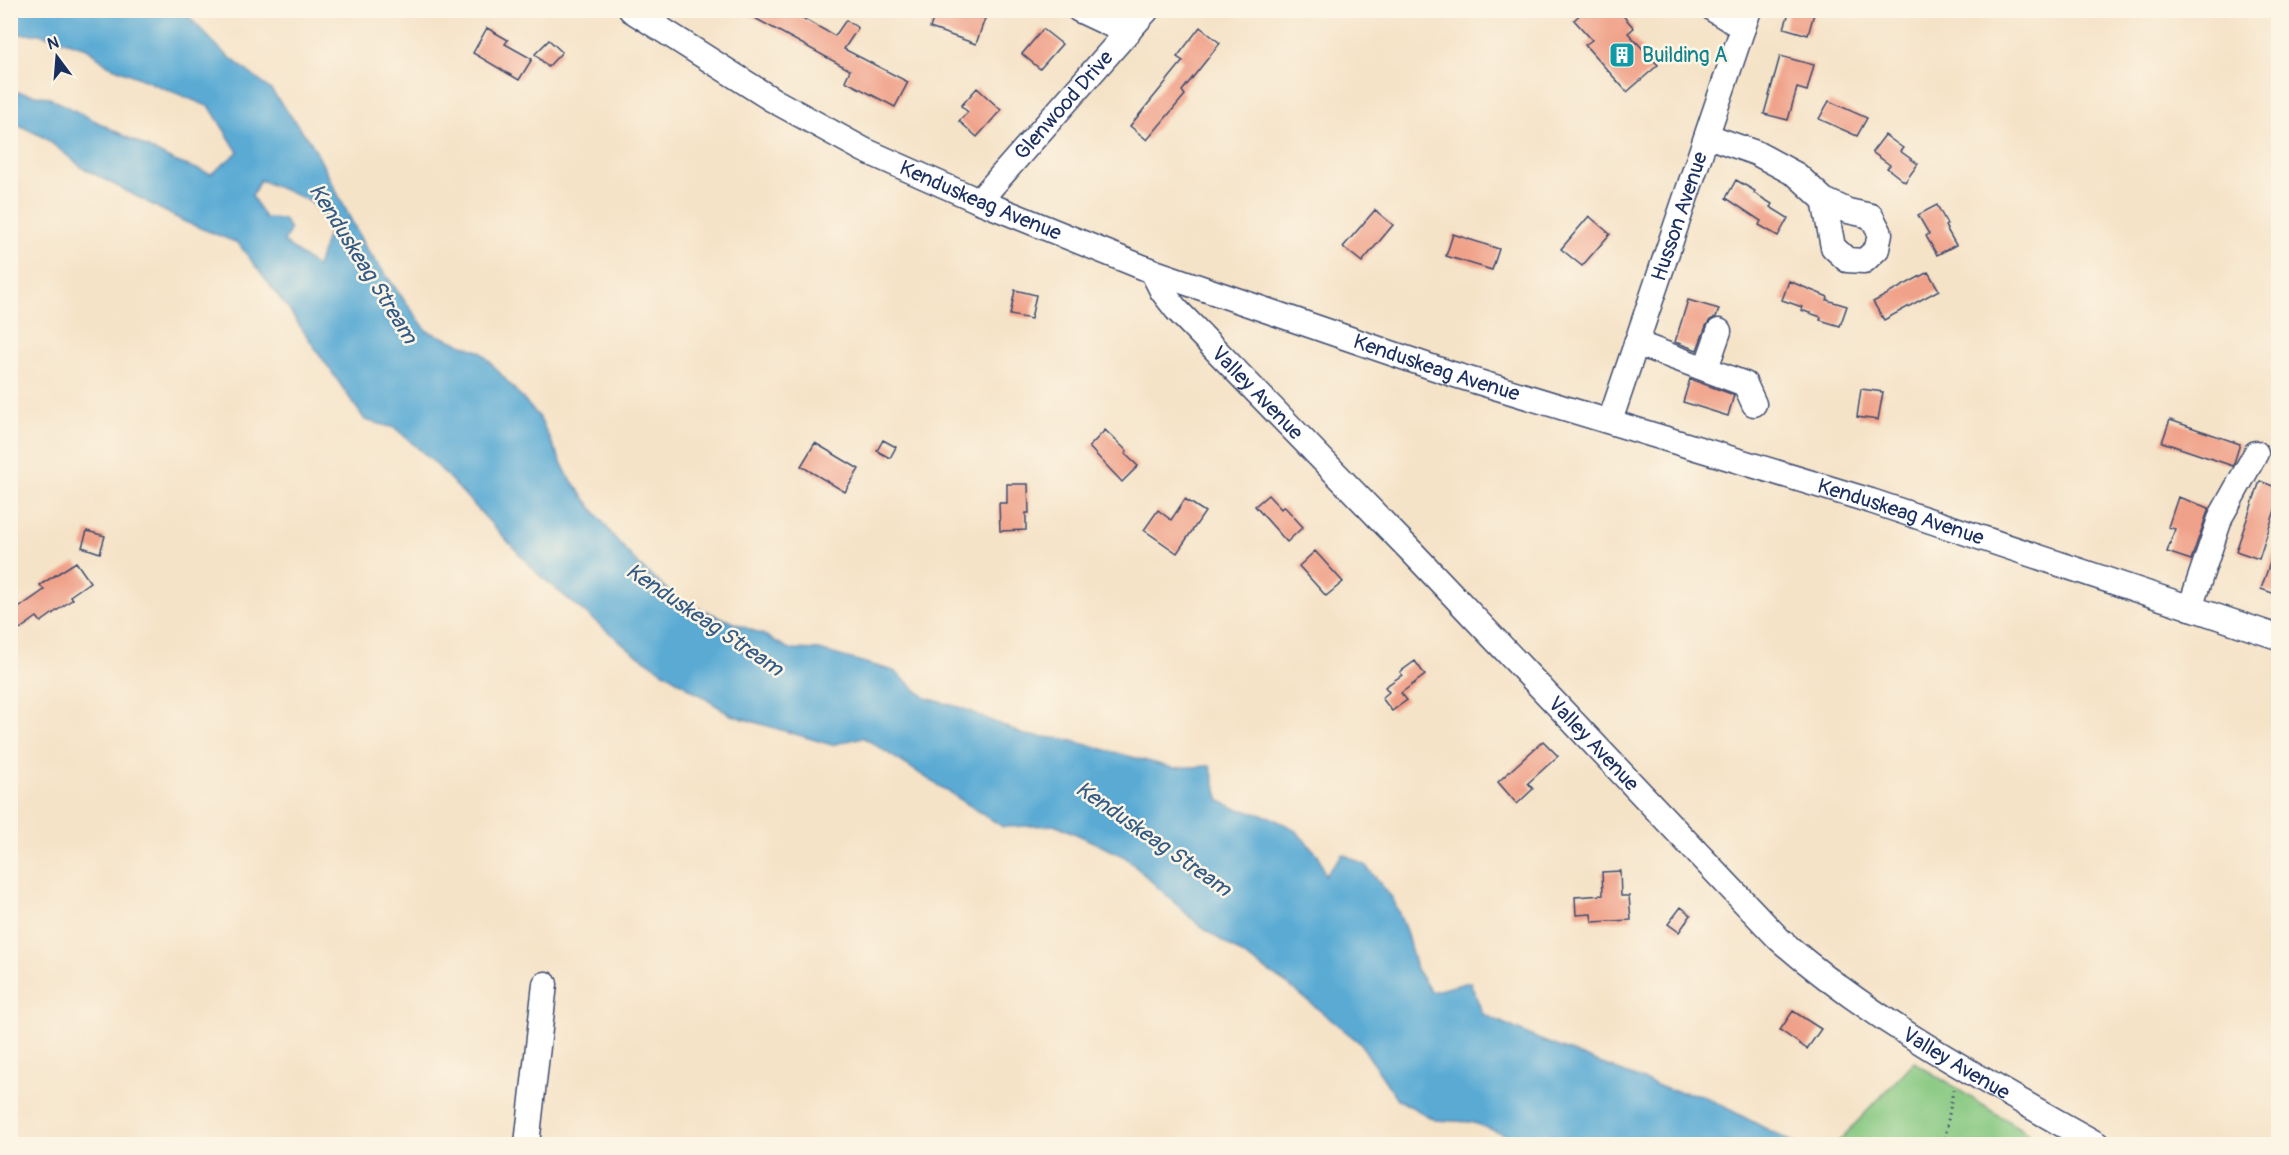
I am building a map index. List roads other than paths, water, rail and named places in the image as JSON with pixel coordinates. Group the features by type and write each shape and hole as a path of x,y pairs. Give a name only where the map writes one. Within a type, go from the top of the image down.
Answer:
{"street":[{"name":"Kenduskeag Avenue","path":"632,10 706,59 808,120 894,164 1152,271 1452,374 1871,501 2278,637"},
{"path":"1079,10 1128,33"},
{"name":"Glenwood Drive","path":"979,201 1147,10"},
{"path":"1714,10 1746,19"},
{"name":"Husson Avenue","path":"1610,422 1746,19"},
{"path":"1708,136 1756,153 1797,175 1824,200"},
{"name":"Valley Avenue","path":"1152,271 1162,291 1176,309 1404,544 1762,923 1833,984 1882,1019 1958,1066 2097,1144"},
{"path":"1706,368 1719,331"},
{"path":"1636,343 1745,384 1754,404"},
{"path":"2190,608 2221,516 2256,453"},
{"path":"526,1144 545,984"}],"water":[{"name":"Kenduskeag Stream","path":"11,10 183,11 223,52 271,90 312,144 365,247 427,331 481,352 539,417 568,476 614,537 638,564 680,601 764,635 789,649 819,650 894,671 926,698 962,708 1024,735 1065,739 1173,768 1210,766 1220,801 1235,808 1270,817 1294,829 1319,856 1325,875 1343,854 1365,865 1393,899 1406,931 1416,969 1431,992 1470,982 1483,1014 1538,1039 1669,1090 1702,1095 1795,1144 1525,1144 1525,1142 1471,1122 1435,1120 1397,1099 1360,1043 1287,984 1201,927 1125,857 1057,825 1003,827 863,737 832,745 731,715 633,652 539,575 435,463 395,428 365,420 289,310 238,243 185,222 83,168 45,138 11,121 11,91 48,97 174,161 211,174 238,152 210,107 108,65 87,48 40,34 11,34","holes":["260,180 311,201 330,227 317,267 284,242 290,230 284,219 265,218 252,196"]}],"place":[{"name":"Building A","path":"1622,55"}]}
